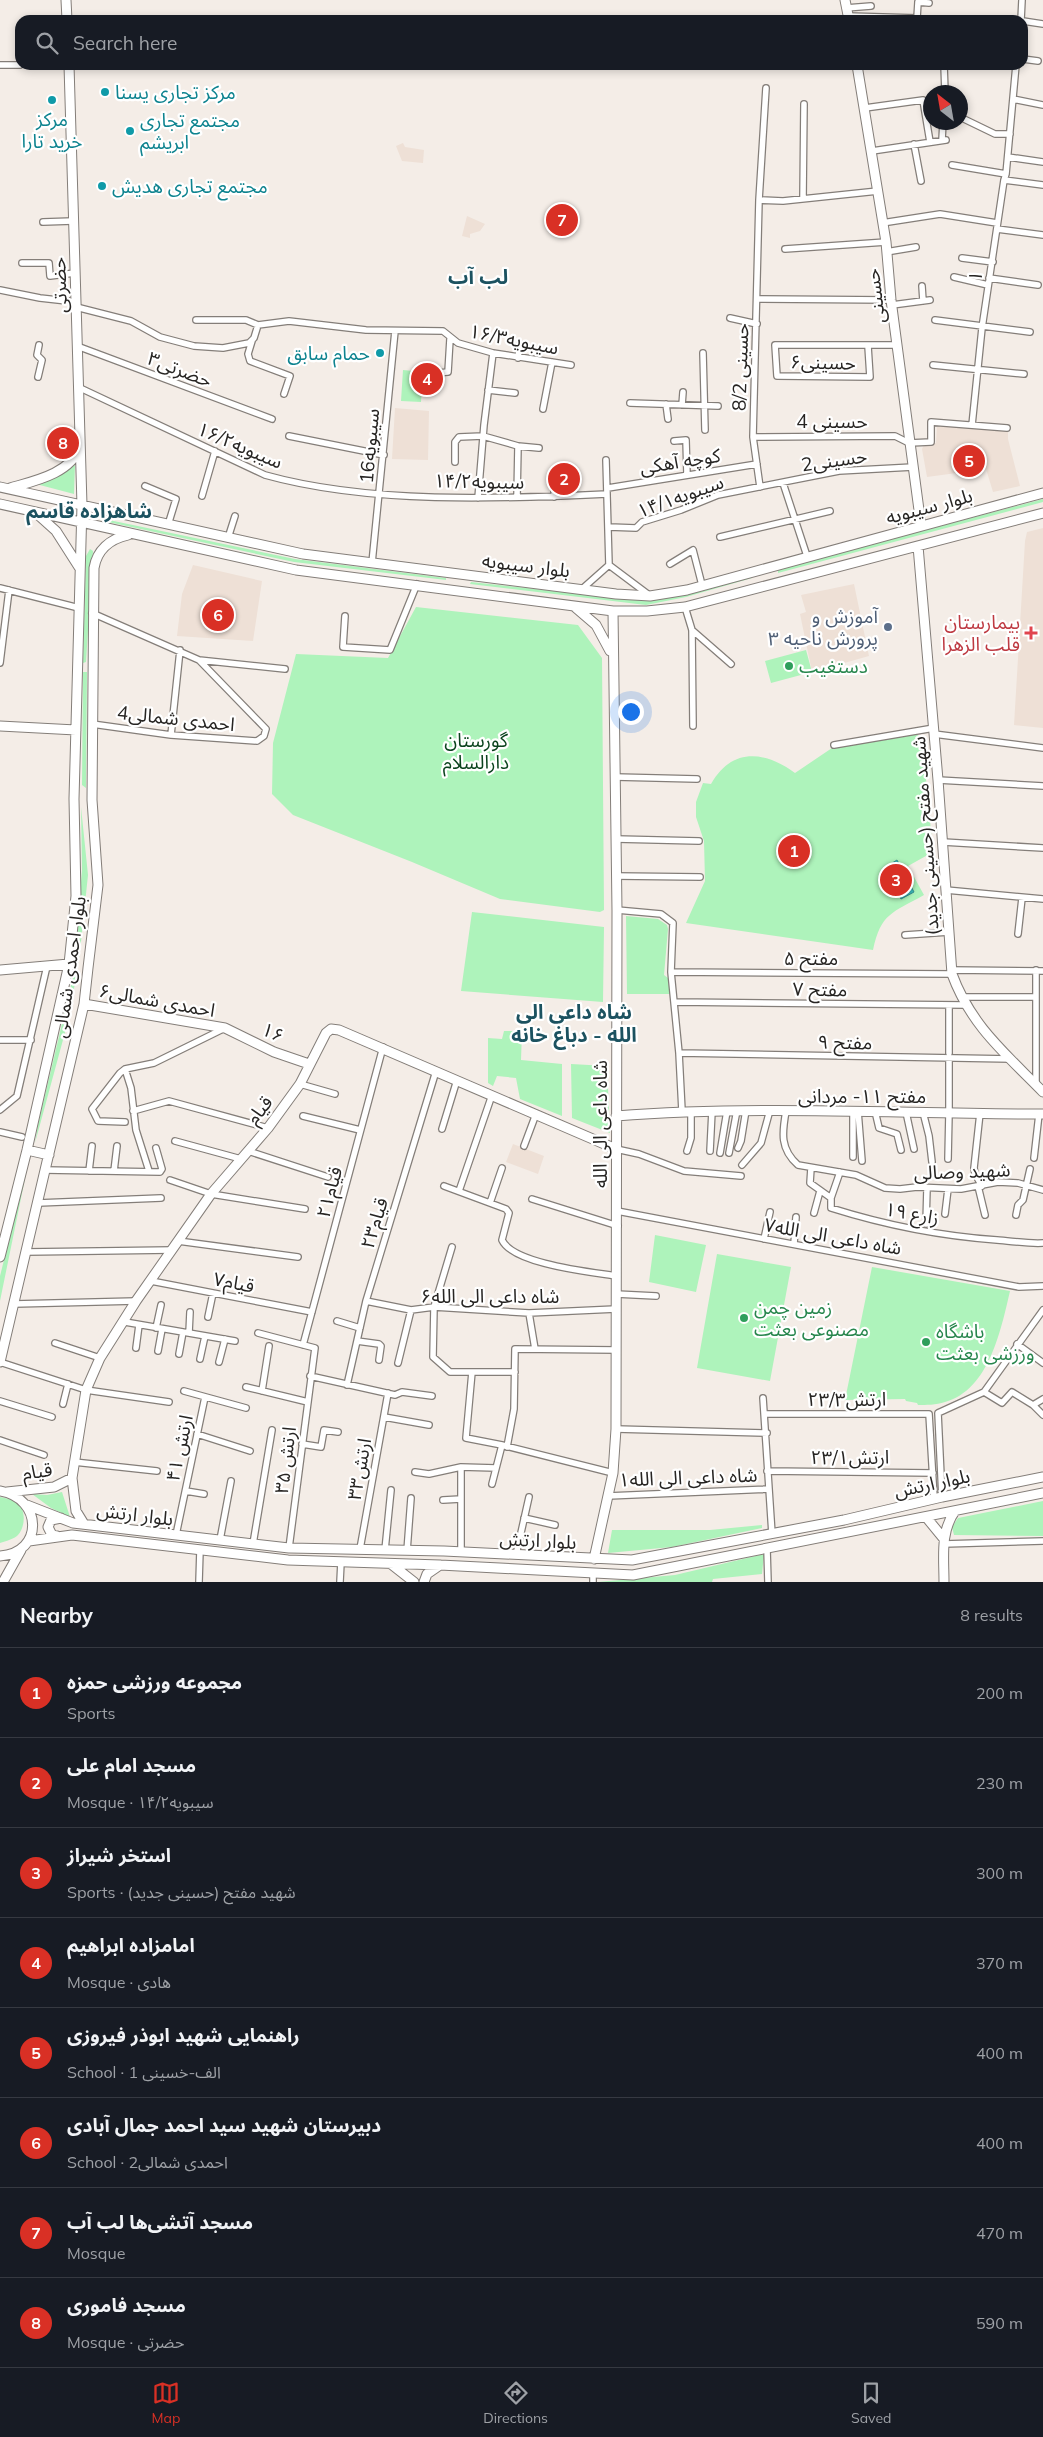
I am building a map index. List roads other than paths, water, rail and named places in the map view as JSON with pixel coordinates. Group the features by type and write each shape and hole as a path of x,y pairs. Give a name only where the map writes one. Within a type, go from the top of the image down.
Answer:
{"main road":[{"path":"66,0 67,15"},
{"name":"حضرتی","path":"69,70 81,524"},
{"name":"حسینی","path":"859,70 886,242 891,302 921,525"},
{"path":"4,488 57,472 73,459 80,447"},
{"name":"بلوار سیبویه","path":"4,488 303,554 650,596 752,572 1043,493"},
{"name":"بلوار سیبویه","path":"0,504 81,524 296,570 571,604 613,612 647,611 685,606 1043,513"},
{"path":"35,512 56,531 79,567"},
{"name":"بلوار احمدی شمالی","path":"0,1257 27,1150 69,964 76,896 74,799 81,524"},
{"name":"بلوار احمدی شمالی","path":"0,1362 84,1004 98,885 92,800 92,613 94,568 100,550 119,537 130,534"},
{"name":"شهید مفتح (حسینی جدید)","path":"918,546 952,972 960,997 979,1027 1043,1092"},
{"path":"775,565 771,570 772,577 778,582"},
{"path":"752,572 758,579 758,584 752,589"},
{"path":"456,590 458,574"},
{"path":"571,604 587,615 596,625 612,656"},
{"name":"شاه داعی الی الله","path":"594,1559 613,1473 616,1429 616,1276 618,1226 616,1149 617,910 612,656 613,612"},
{"path":"0,726 76,730"},
{"path":"74,799 92,800"},
{"path":"0,970 69,964"},
{"name":"احمدی شمالی۶","path":"84,1004 225,1028"},
{"name":"۱۶","path":"225,1028 274,1052 309,1064"},
{"name":"قیام","path":"84,1524 76,1511 72,1478 86,1390 100,1358 125,1322 136,1301 211,1194 268,1128 300,1084 326,1034 331,1030 338,1030 383,1047 616,1149"},
{"name":"مفتح ۱۱- مردانی","path":"616,1116 686,1111 737,1110 1041,1114"},
{"path":"27,1150 49,1155"},
{"name":"بلوار ارتش","path":"3,1492 18,1497 27,1505 84,1524 289,1548 408,1550 632,1560 772,1534 1043,1477"},
{"name":"قیام","path":"3,1492 54,1487 72,1478"},
{"name":"بلوار ارتش","path":"28,1541 57,1536 129,1541 288,1560 440,1565 593,1578 633,1575 1043,1493"},
{"path":"2,1582 28,1541 33,1529 32,1516 27,1505"},
{"path":"944,1582 944,1542 948,1521 955,1511"},
{"path":"926,1516 944,1542"},
{"path":"57,1536 49,1531 49,1523 55,1518 63,1518"},
{"path":"0,1556 9,1555 21,1550"},
{"path":"391,1564 414,1582"},
{"path":"424,1582 427,1574 440,1565"}],"street":[{"path":"1022,0 1022,15"},
{"path":"917,15 918,2 929,3"},
{"path":"847,11 871,6"},
{"path":"847,11 864,15"},
{"path":"1028,21 1043,24"},
{"path":"1028,60 1038,61"},
{"path":"0,65 15,65"},
{"path":"944,70 945,85"},
{"name":"۱","path":"972,425 982,328 1008,157 1016,70"},
{"name":"8/2 حسینی","path":"760,487 753,437 758,299 759,200 766,88"},
{"path":"1013,99 1043,105"},
{"path":"865,108 923,100 930,142"},
{"path":"803,198 804,104"},
{"path":"968,120 995,134 1010,134"},
{"path":"872,151 944,140 943,130"},
{"path":"914,144 921,181"},
{"path":"1008,157 1043,162"},
{"path":"952,165 1043,185"},
{"path":"759,200 783,201 878,191"},
{"path":"882,222 940,214 1043,235"},
{"path":"43,222 73,221"},
{"path":"785,249 886,242"},
{"path":"886,252 916,247"},
{"path":"962,258 993,262"},
{"path":"22,263 49,263 50,276 75,273"},
{"path":"954,277 1038,285"},
{"path":"758,299 927,301 922,286"},
{"path":"0,290 76,305 131,321 160,337 194,346 223,348 252,341"},
{"path":"730,318 757,324"},
{"name":"سیبویه۱۶/۳","path":"196,320 246,320 258,325 289,321 366,330 443,331 450,339 493,353 571,365"},
{"path":"935,320 982,328 1030,332"},
{"path":"258,325 248,354 250,361 290,376 284,394"},
{"name":"سیبویه16","path":"372,563 395,331"},
{"path":"437,373 448,372 450,339"},
{"path":"518,358 520,344"},
{"path":"38,377 42,360 37,355 39,345"},
{"name":"حسینی۶","path":"868,346 870,377 777,376 775,345 898,345"},
{"name":"حضرتی۳","path":"77,346 272,419"},
{"path":"478,498 493,353"},
{"path":"703,353 705,430"},
{"path":"543,409 552,362"},
{"path":"934,365 1024,374"},
{"name":"سیبویه۱۶/۲","path":"78,387 265,475 295,483 380,494"},
{"path":"488,390 515,393"},
{"path":"682,405 683,392"},
{"path":"630,403 718,406"},
{"path":"666,404 668,419"},
{"path":"910,443 931,442 931,422 1007,428"},
{"path":"289,436 384,455"},
{"path":"455,462 457,439 483,436 518,446 539,448"},
{"name":"حسینی 4","path":"753,437 895,436 910,443"},
{"path":"674,442 686,440 687,475"},
{"path":"517,497 518,446"},
{"path":"202,496 215,451"},
{"path":"582,589 609,565 606,460"},
{"name":"کوچه آهکی","path":"607,491 687,475 757,464"},
{"name":"حسینی2","path":"760,487 839,470 913,467"},
{"path":"554,497 555,473"},
{"path":"783,483 793,520 807,556"},
{"path":"145,486 176,498 168,525"},
{"name":"سیبویه۱۴/۱","path":"609,527 636,528 642,522 682,510 718,495 760,487"},
{"name":"سیبویه۱۴/۲","path":"380,494 478,498 554,497 607,491"},
{"path":"720,537 830,511"},
{"path":"228,538 234,516"},
{"path":"670,564 693,550 702,585"},
{"path":"609,565 650,596"},
{"path":"345,616 343,647 390,650 417,584"},
{"path":"0,588 79,608"},
{"path":"0,663 9,590"},
{"path":"685,606 692,630 693,726"},
{"path":"92,613 180,650 199,660 285,668"},
{"path":"692,630 731,664"},
{"path":"171,736 180,650"},
{"name":"4احمدی شمالی","path":"92,724 171,736 257,741 264,736 266,729 199,660"},
{"path":"834,745 934,731 1043,748"},
{"path":"615,777 697,780"},
{"path":"938,780 1043,786"},
{"path":"616,839 699,841"},
{"path":"943,842 1043,848"},
{"path":"616,876 700,877"},
{"path":"946,890 1043,899"},
{"path":"1018,934 1022,898"},
{"path":"617,910 661,914 673,922 671,972 686,1111 691,1138 687,1151"},
{"path":"905,935 949,932"},
{"path":"0,1110 17,1096 47,966"},
{"path":"1036,1085 1036,997 1040,971"},
{"name":"مفتح ۵","path":"671,972 1040,971"},
{"path":"960,997 1036,997"},
{"name":"مفتح ۷","path":"675,1002 965,1005"},
{"path":"948,1159 949,1005"},
{"path":"1036,1018 1043,1018"},
{"path":"125,1122 97,1121 93,1107 125,1069 154,1063 225,1028"},
{"path":"0,1040 31,1040"},
{"name":"قیام۲۱","path":"303,1345 383,1047"},
{"name":"مفتح ۹","path":"680,1053 949,1056 1011,1059"},
{"path":"1035,1065 1043,1065"},
{"path":"125,1069 131,1088 133,1111 149,1171"},
{"name":"قیام۲۳","path":"347,1385 366,1301 436,1071"},
{"path":"442,1129 457,1080"},
{"path":"300,1084 335,1094"},
{"path":"459,1191 492,1095"},
{"path":"133,1111 169,1101 268,1128"},
{"path":"729,1153 737,1110"},
{"path":"738,1148 746,1110"},
{"path":"742,1166 761,1143 770,1110"},
{"path":"710,1151 712,1111"},
{"path":"720,1153 727,1111"},
{"name":"شهید وصالی","path":"786,1111 783,1142 796,1164 856,1175 885,1188 948,1188 980,1186 998,1182 1043,1190"},
{"path":"852,1157 855,1111"},
{"path":"855,1111 862,1161"},
{"path":"875,1112 879,1128 897,1134 902,1150"},
{"path":"906,1112 914,1149"},
{"path":"924,1112 932,1162"},
{"path":"980,1113 974,1168 980,1186 985,1215"},
{"path":"524,1146 536,1114"},
{"path":"1034,1158 1041,1114"},
{"path":"303,1116 360,1130"},
{"path":"0,1132 22,1137"},
{"path":"175,1141 245,1155 328,1178"},
{"path":"89,1171 92,1146"},
{"path":"114,1171 117,1146"},
{"path":"45,1170 160,1172 162,1169 156,1148"},
{"path":"616,1149 639,1154 684,1172 741,1176"},
{"path":"490,1203 502,1168"},
{"path":"812,1168 810,1183 820,1191 814,1213"},
{"path":"1016,1216 1027,1186 1030,1169"},
{"path":"831,1198 840,1172"},
{"path":"170,1180 211,1194 305,1209"},
{"path":"444,1186 506,1209 509,1213 502,1240 503,1244 519,1254 531,1259 616,1276"},
{"path":"926,1224 927,1188"},
{"path":"946,1214 948,1188"},
{"name":"۱۹ زارع","path":"820,1191 831,1198 831,1208 867,1220 982,1239 1043,1243"},
{"path":"38,1203 161,1198"},
{"path":"532,1199 618,1226"},
{"name":"شاه داعی الی الله۷","path":"617,1211 1019,1287 1043,1286"},
{"path":"764,1239 770,1212"},
{"path":"794,1244 796,1217"},
{"path":"178,1241 298,1257"},
{"path":"452,1247 434,1307 433,1357 450,1372 515,1372"},
{"path":"26,1252 172,1250"},
{"name":"قیام۷","path":"151,1281 312,1312"},
{"path":"208,1317 213,1293"},
{"path":"616,1294 656,1296"},
{"path":"14,1304 136,1301"},
{"name":"شاه داعی الی الله۶","path":"366,1301 410,1310 434,1307 529,1313 616,1309"},
{"path":"158,1351 161,1305"},
{"path":"398,1364 410,1310"},
{"path":"179,1354 190,1312"},
{"path":"529,1313 535,1349"},
{"path":"938,1498 938,1413 984,1392 1017,1344 1042,1314"},
{"path":"337,1321 360,1328"},
{"path":"125,1322 235,1341"},
{"path":"136,1348 140,1325"},
{"path":"258,1333 303,1345"},
{"path":"200,1359 205,1336"},
{"path":"219,1362 225,1339"},
{"path":"357,1341 379,1344 382,1349 379,1360"},
{"path":"55,1344 100,1358"},
{"path":"1017,1344 1043,1363"},
{"name":"ارتش ۳۵","path":"289,1548 315,1348 303,1345"},
{"path":"262,1391 270,1346"},
{"path":"492,1484 505,1446 514,1409 514,1349 617,1350"},
{"path":"0,1362 86,1390 170,1402"},
{"path":"472,1372 466,1438 613,1473"},
{"path":"310,1376 388,1394 396,1395 402,1392 432,1396"},
{"path":"63,1404 68,1384"},
{"path":"246,1387 308,1402"},
{"path":"184,1391 246,1408"},
{"path":"984,1392 1002,1403 1012,1392 1033,1405 1043,1415"},
{"name":"ارتش۳۳","path":"360,1550 388,1394"},
{"name":"ارتش ۴۱","path":"176,1535 205,1396"},
{"path":"763,1398 767,1433 767,1471 772,1534"},
{"path":"1033,1405 1043,1399"},
{"path":"0,1401 52,1417"},
{"name":"۲۳/۳ارتش","path":"765,1414 929,1414 933,1473"},
{"path":"384,1417 429,1425"},
{"path":"616,1429 767,1433"},
{"path":"252,1544 272,1430"},
{"path":"302,1444 321,1447 324,1430 338,1432"},
{"path":"197,1434 250,1451"},
{"path":"0,1440 44,1455"},
{"path":"74,1462 157,1471"},
{"path":"415,1472 429,1474 461,1467 496,1468"},
{"path":"461,1467 461,1552"},
{"name":"۲۳/۱ارتش","path":"767,1471 933,1473"},
{"path":"933,1473 938,1498"},
{"path":"220,1540 231,1481"},
{"name":"شاه داعی الی الله۱","path":"608,1496 768,1489"},
{"path":"385,1550 390,1490"},
{"path":"186,1491 204,1494"},
{"path":"516,1555 529,1497"},
{"path":"408,1550 411,1498"},
{"path":"443,1500 461,1499"},
{"path":"524,1518 555,1525"},
{"path":"944,1542 1043,1541"},
{"path":"767,1549 768,1582"},
{"path":"199,1582 200,1550"},
{"path":"340,1582 341,1562"}],"water":[{"path":"897,860 914,892 901,899 884,868"}],"place":[{"name":"مرکز تجاری یسنا","path":"105,92"},
{"name":"مرکز خرید تارا","path":"52,100"},
{"name":"مجتمع تجاری ابریشم","path":"130,131"},
{"name":"مجتمع تجاری هدیش","path":"102,186"},
{"name":"مسجد آتشی‌ها لب آب","path":"562,220"},
{"name":"حمام سابق","path":"380,353"},
{"name":"امامزاده ابراهیم","path":"427,379"},
{"name":"مسجد فاموری","path":"63,443"},
{"name":"راهنمایی شهید ابوذر فیروزی","path":"969,461"},
{"name":"مسجد امام علی","path":"564,479"},
{"name":"دبیرستان شهید سید احمد جمال آبادی","path":"218,615"},
{"name":"آموزش و پرورش ناحیه ۳","path":"888,627"},
{"name":"بیمارستان قلب الزهرا","path":"1031,633"},
{"name":"دستغیب","path":"789,666"},
{"name":"مجموعه ورزشی حمزه","path":"794,851"},
{"name":"استخر شیراز","path":"896,880"},
{"name":"زمین چمن مصنوعی بعثت","path":"744,1318"},
{"name":"باشگاه ورزشی بعثت","path":"926,1342"}],"district":[{"name":"لب آب","path":"478,277"},
{"name":"شاهزاده قاسم","path":"89,511"},
{"name":"شاه داعی الی الله - دباغ خانه","path":"574,1024"}],"park label":[{"name":"گورستان دارالسلام","path":"476,751"}]}
